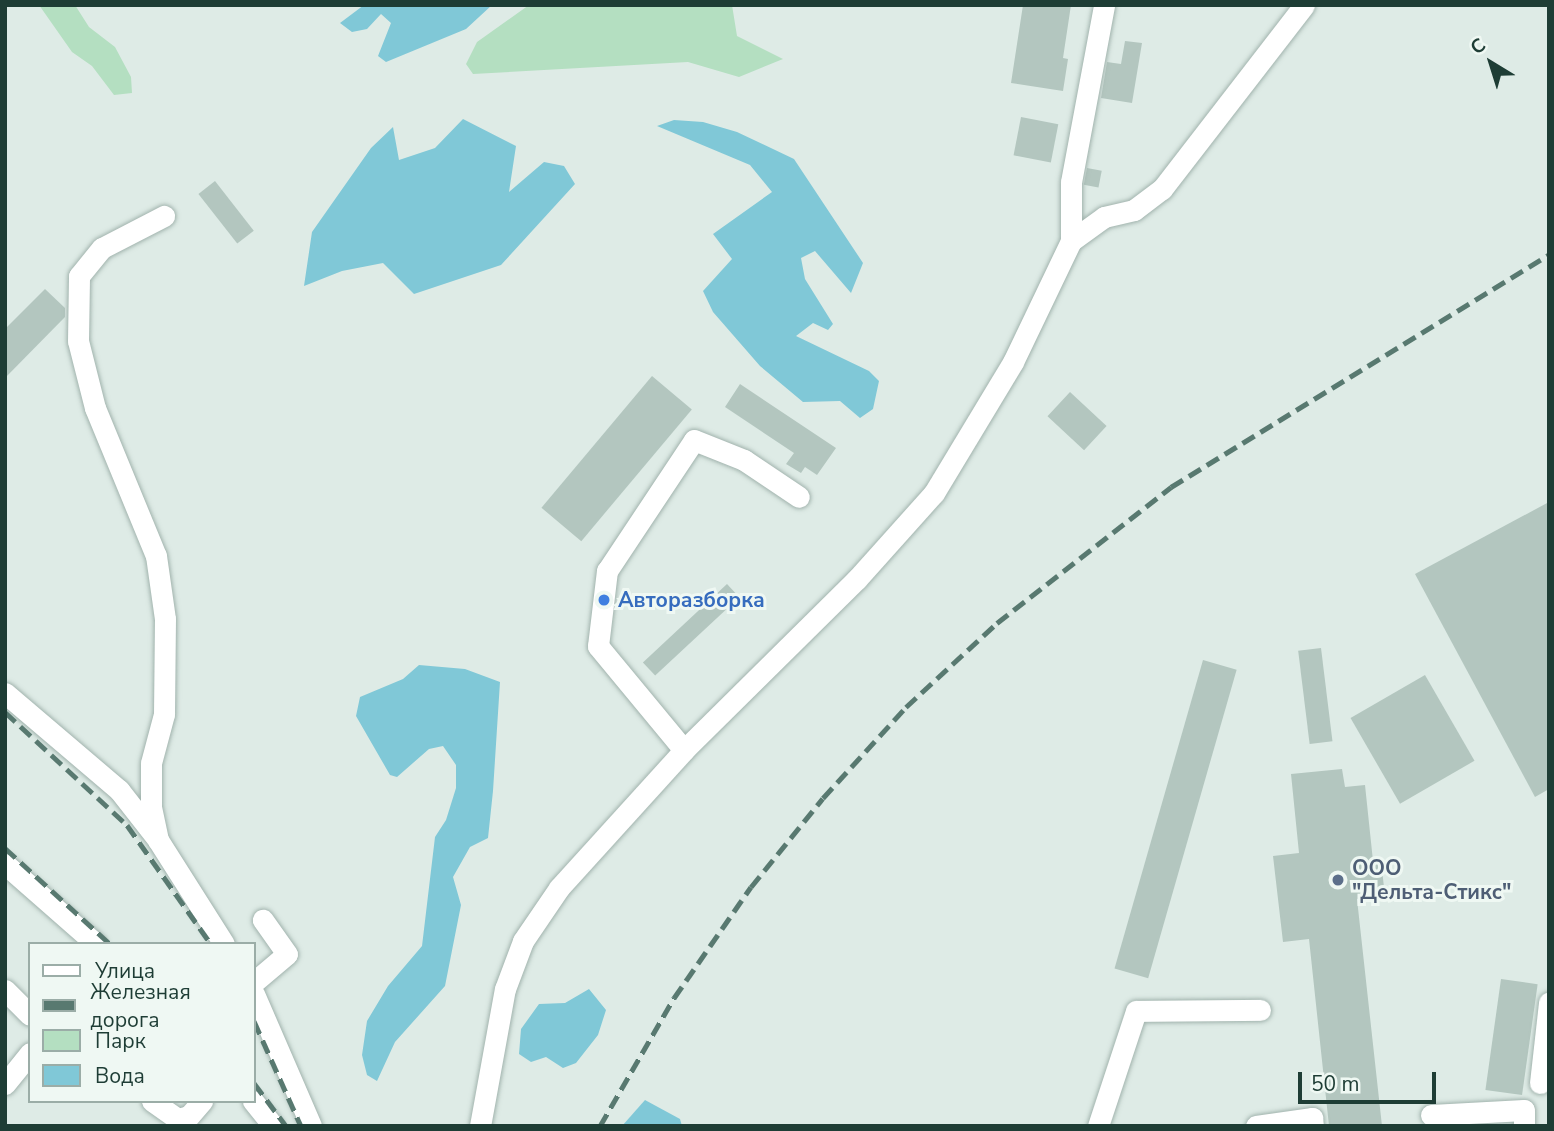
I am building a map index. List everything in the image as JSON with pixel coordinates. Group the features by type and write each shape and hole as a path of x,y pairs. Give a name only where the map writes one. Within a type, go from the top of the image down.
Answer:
{"street":[{"path":"480,1126 505,989 523,941 603,836 684,750 857,579 934,494 1013,362 1071,241 1071,182 1104,5"},
{"path":"1071,241 1104,217 1134,210 1162,190 1304,5"},
{"path":"158,840 151,806 151,763 164,714 166,619 156,556 95,408 78,341 79,276 102,248 164,216"},
{"path":"684,750 598,646 607,570 694,440 744,460 799,497"},
{"path":"5,693 119,790 158,840 223,942"},
{"path":"5,864 94,942"},
{"path":"256,980 287,954 263,920"},
{"path":"5,990 28,1013"},
{"path":"256,999 311,1126"},
{"path":"1432,1115 1524,1118 1544,1083 1549,1003"},
{"path":"1098,1126 1136,1011 1260,1010"},
{"path":"5,1084 28,1055"},
{"path":"155,1103 178,1119 189,1116 200,1103"},
{"path":"255,1103 273,1126"},
{"path":"1256,1126 1312,1118 1313,1126"}],"green space":[{"path":"39,5 75,5 89,27 115,47 131,77 132,93 114,95 92,66 72,52"},
{"path":"529,5 732,5 737,36 783,59 739,77 688,62 473,74 466,64 477,42"}],"water":[{"path":"364,5 492,5 466,29 386,62 378,56 391,23 381,14 367,29 352,32 340,23"},
{"path":"463,119 516,146 509,192 544,162 564,166 575,184 501,265 414,294 383,263 342,271 304,286 312,232 371,148 393,127 399,160 435,148"},
{"path":"674,120 703,122 737,132 794,159 863,263 851,293 815,251 801,258 805,279 833,324 828,330 813,323 796,336 869,371 879,381 873,409 860,418 840,401 803,402 760,366 713,312 703,291 732,259 713,234 772,192 750,165 657,126"},
{"path":"419,665 465,669 500,682 493,791 488,838 470,847 453,877 461,905 445,986 395,1042 377,1081 367,1075 362,1055 367,1021 388,986 422,946 435,837 446,820 456,788 456,765 443,746 429,749 397,777 390,775 356,716 360,697 403,679"},
{"path":"589,989 606,1010 598,1035 576,1063 563,1068 546,1057 531,1062 519,1054 521,1029 539,1004 565,1003"},
{"path":"645,1100 680,1119 682,1126 622,1126"}],"building":[{"path":"1023,5 1071,5 1063,58 1068,59 1063,91 1011,83"},
{"path":"1125,41 1142,43 1132,103 1101,98 1107,62 1121,64"},
{"path":"1021,117 1058,124 1051,163 1014,155"},
{"path":"1087,168 1102,171 1098,188 1084,185"},
{"path":"215,181 254,231 237,244 198,194"},
{"path":"45,289 65,308 65,317 5,378 5,329"},
{"path":"652,376 692,409 581,541 541,508"},
{"path":"740,384 836,448 817,475 805,467 801,473 786,464 794,453 725,407"},
{"path":"1070,392 1107,426 1084,450 1047,416"},
{"path":"1549,502 1549,789 1535,797 1415,574"},
{"path":"727,584 739,597 655,676 643,662"},
{"path":"1321,648 1332,741 1310,744 1298,651"},
{"path":"1203,660 1237,670 1148,978 1115,969"},
{"path":"1425,675 1474,761 1400,804 1351,718"},
{"path":"1342,769 1345,787 1365,785 1373,861 1381,861 1385,896 1357,899 1382,1126 1329,1126 1309,939 1283,942 1273,856 1299,853 1291,774"},
{"path":"1501,979 1538,984 1522,1095 1485,1090"}],"railway":[{"path":"600,1126 674,998 751,887 823,798 906,707 997,623 1171,487 1549,254"},
{"path":"5,712 127,825 210,942"},
{"path":"5,848 108,942"},
{"path":"256,1025 301,1126"},
{"path":"256,1086 286,1126"}],"place":[{"name":"Авторазборка","path":"604,600"},
{"name":"ООО \"Дельта-Стикс\"","path":"1338,880"}]}
